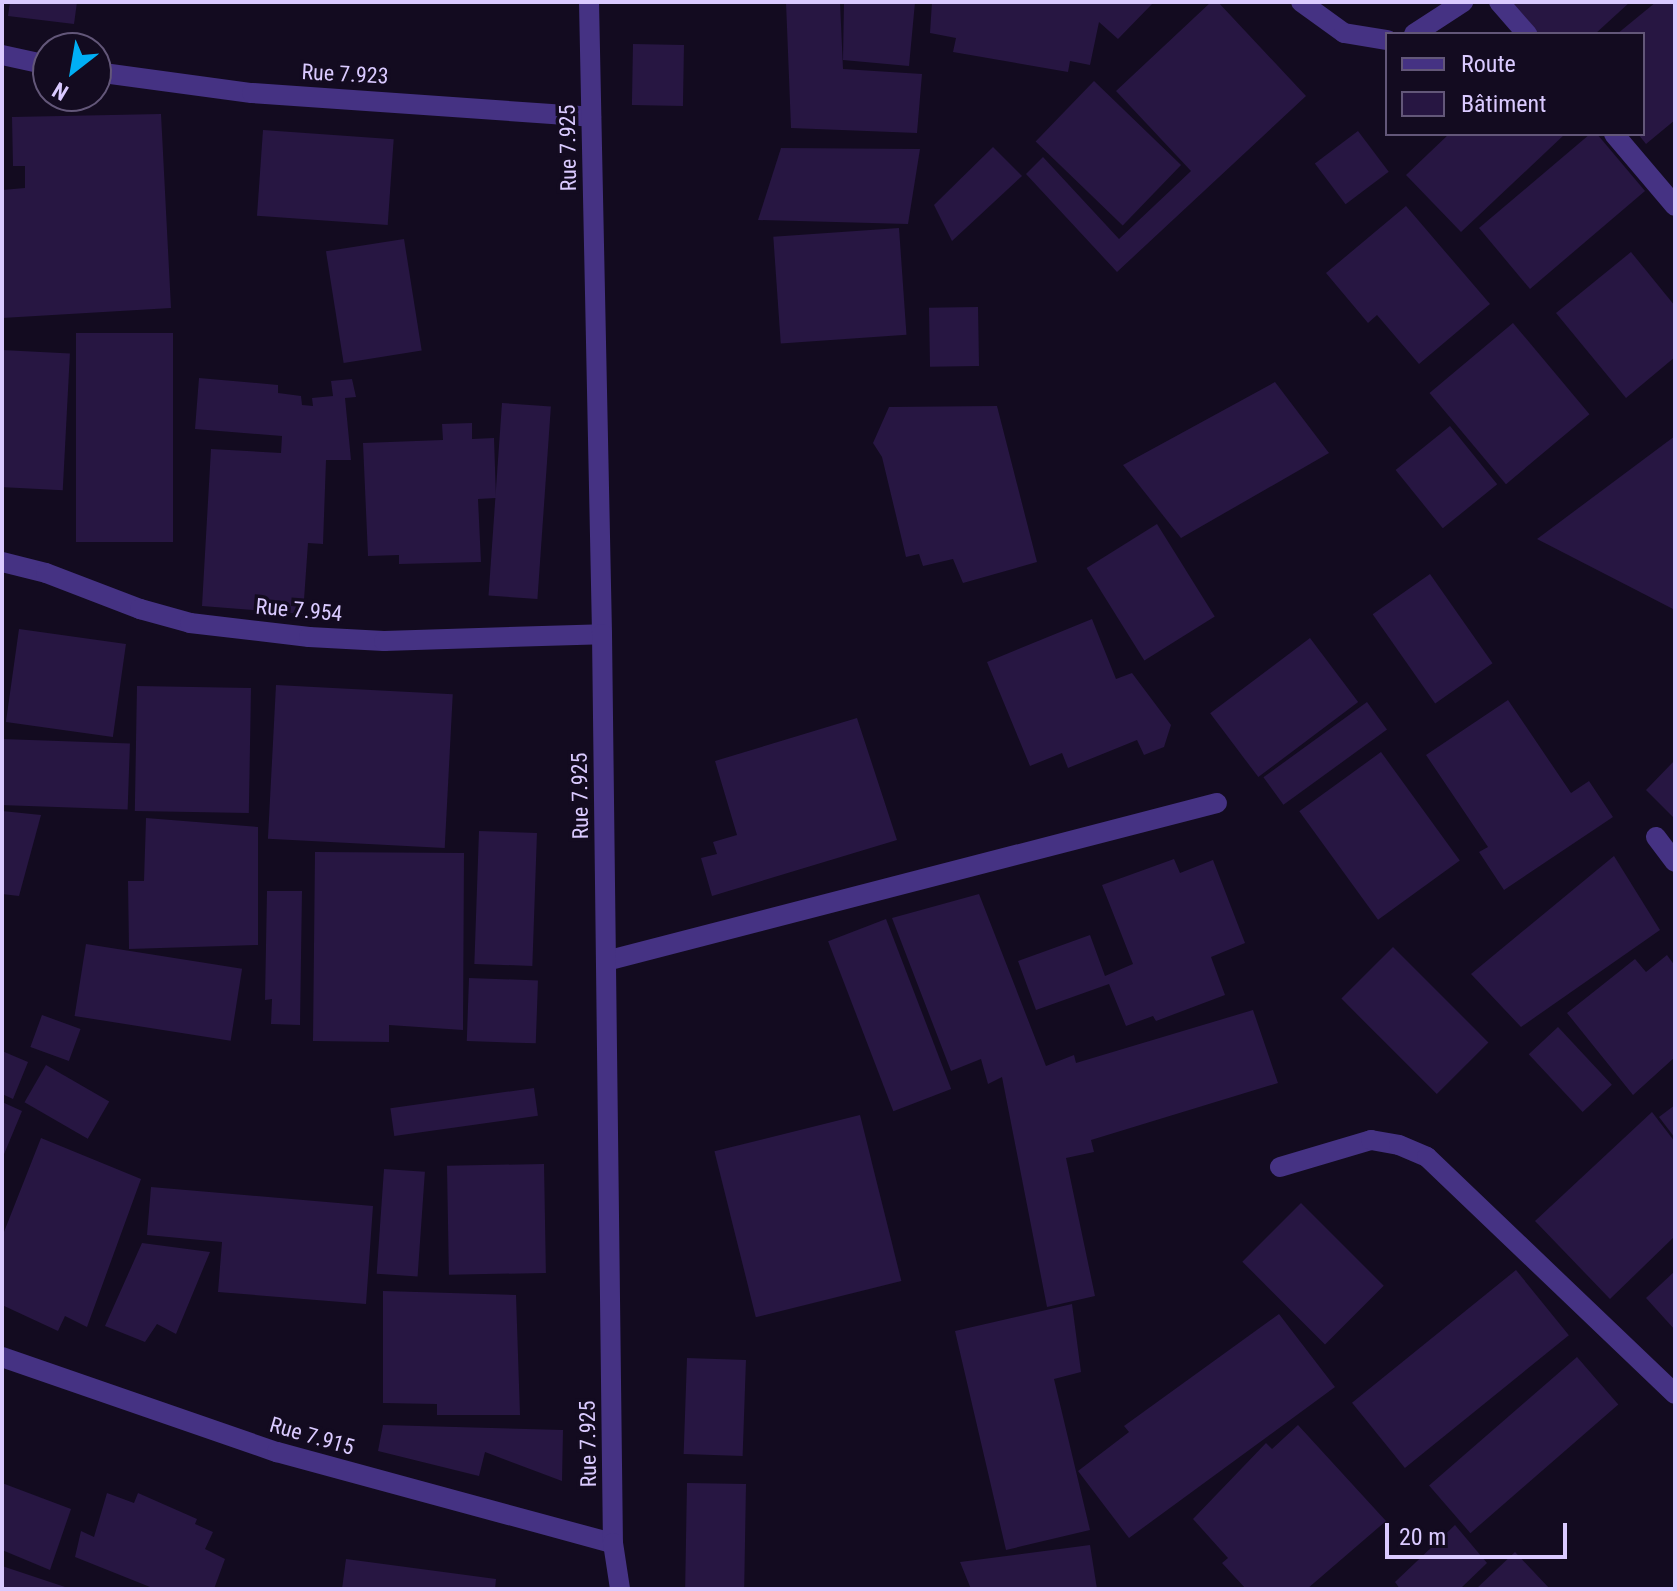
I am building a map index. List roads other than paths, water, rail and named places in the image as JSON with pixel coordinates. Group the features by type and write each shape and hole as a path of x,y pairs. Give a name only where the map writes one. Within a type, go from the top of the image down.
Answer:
{"street":[{"name":"Rue 7.925","path":"589,2 602,634 613,1543 620,1589"},
{"path":"1301,2 1344,33 1385,40"},
{"path":"1417,32 1463,2"},
{"path":"1499,2 1525,32"},
{"path":"2,55 32,62"},
{"name":"Rue 7.923","path":"112,74 252,93 591,117"},
{"path":"1616,136 1675,206"},
{"name":"Rue 7.954","path":"2,562 46,573 140,609 190,623 309,637 384,641 602,634"},
{"path":"606,961 1217,803"},
{"path":"1656,837 1675,862"},
{"path":"1280,1167 1371,1140 1399,1145 1427,1157 1675,1394"},
{"name":"Rue 7.915","path":"2,1357 277,1452 613,1543"}]}
